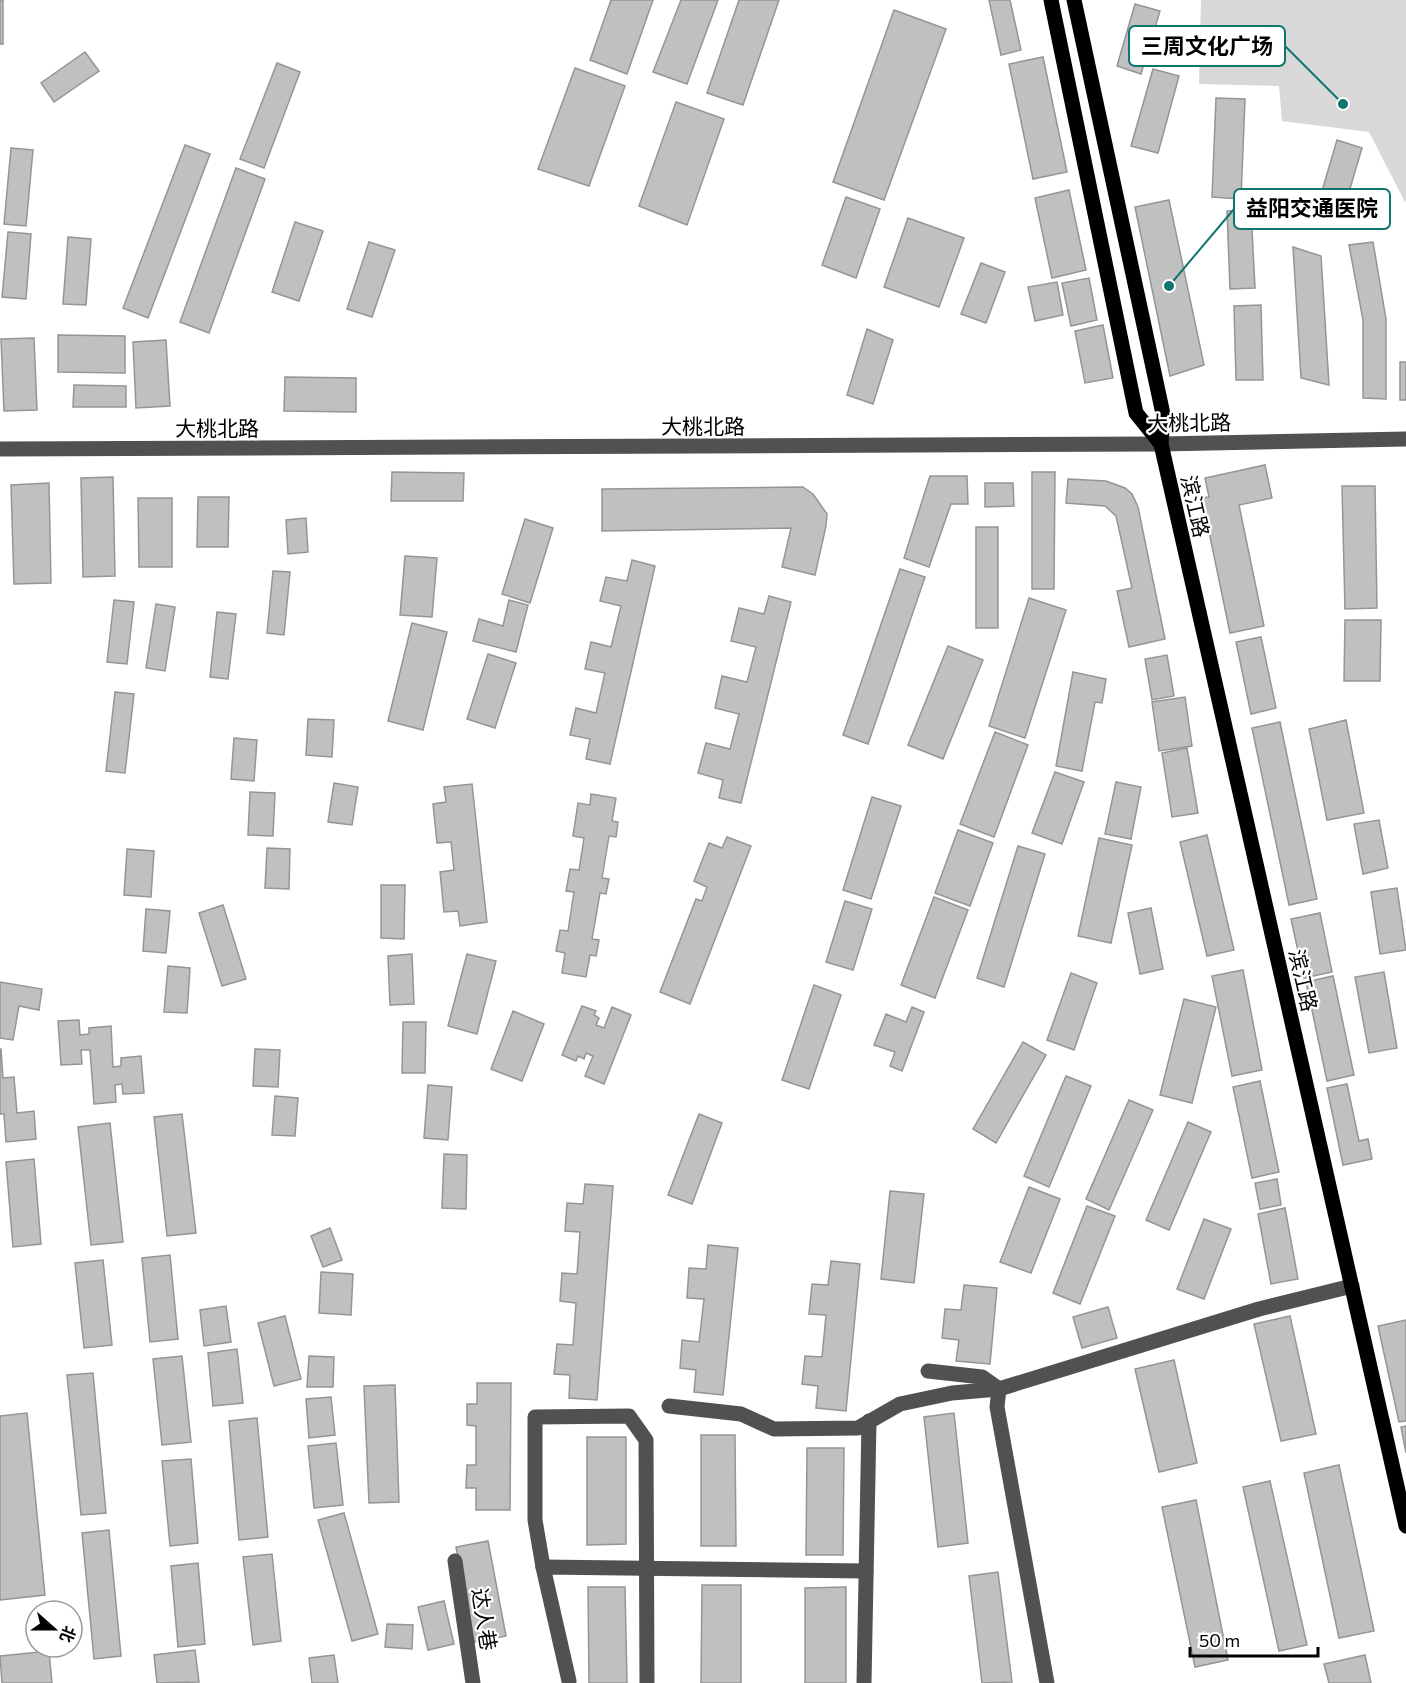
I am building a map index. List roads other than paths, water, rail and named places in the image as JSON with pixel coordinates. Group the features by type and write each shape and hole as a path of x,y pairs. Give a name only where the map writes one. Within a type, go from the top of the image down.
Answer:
{"main road":[{"name":"滨江路","path":"1051,0 1136,413 1161,444"},
{"name":"滨江路","path":"1074,0 1163,414 1161,444 1406,1526"}],"street":[{"name":"大桃北路","path":"0,449 1161,444 1406,439"},
{"path":"669,1406 741,1414 774,1429 858,1428 900,1404 952,1393 999,1389 1259,1310 1352,1286"},
{"path":"928,1371 982,1377 999,1389"},
{"path":"999,1389 997,1407 1047,1683"},
{"path":"568,1681 543,1568 535,1520 535,1416 629,1416 646,1440 647,1683"},
{"path":"864,1683 869,1422"},
{"name":"达人巷","path":"454,1561 473,1683"},
{"path":"543,1568 866,1572"}],"place":[{"name":"三周文化广场","path":"1343,104"},
{"name":"益阳交通医院","path":"1169,286"}]}
